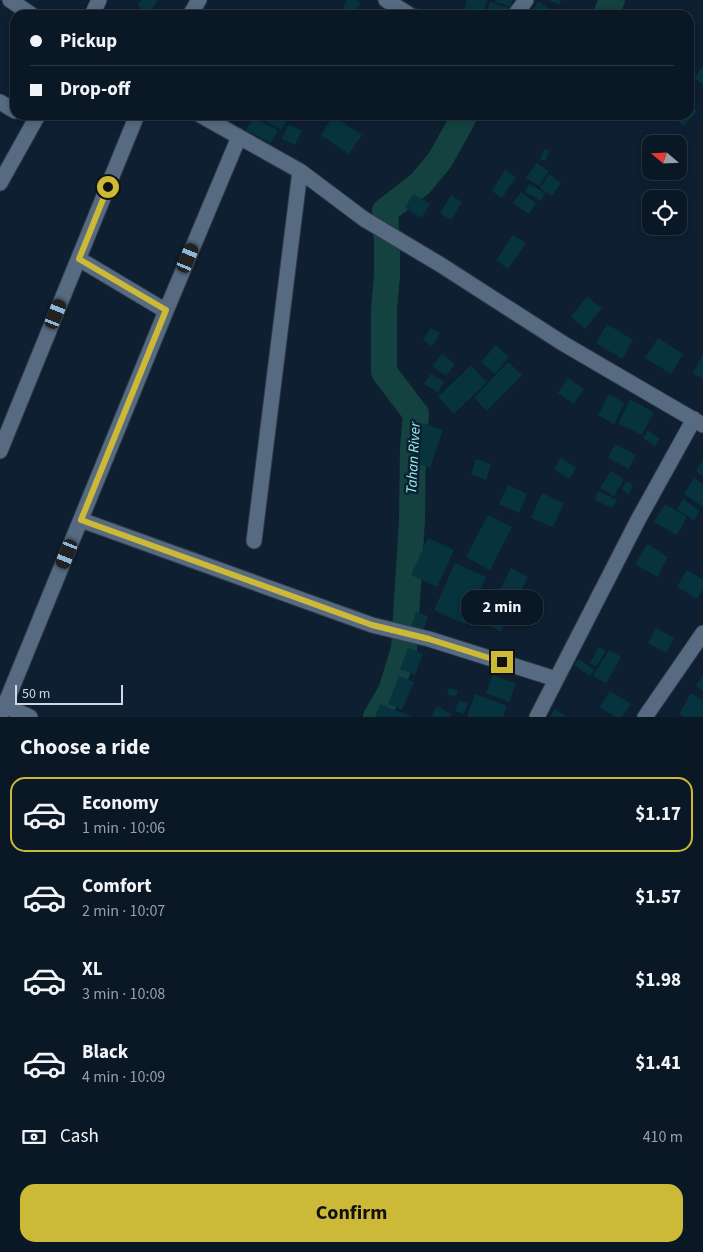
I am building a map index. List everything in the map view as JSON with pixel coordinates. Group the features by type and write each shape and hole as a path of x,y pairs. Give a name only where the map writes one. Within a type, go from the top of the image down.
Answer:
{"street":[{"path":"10,0 25,10"},
{"path":"386,0 402,10"},
{"path":"0,182 35,120"},
{"path":"0,451 135,120"},
{"path":"209,120 300,172 364,219 564,344 698,422 638,520 537,717"},
{"path":"30,717 1,709 81,520 166,310 240,137"},
{"path":"254,541 300,172"},
{"path":"79,259 166,310"},
{"path":"81,520 372,625 429,639 556,679"},
{"path":"645,717 703,633"}],"building":[{"path":"141,0 158,0 152,10 143,10 137,6"},
{"path":"347,0 355,0 361,3 357,10 342,10"},
{"path":"467,0 487,0 484,10 464,10"},
{"path":"496,0 513,0 511,7 495,2"},
{"path":"549,0 561,0 559,5"},
{"path":"538,1 552,10 532,10"},
{"path":"490,2 512,9 512,10 487,10"},
{"path":"414,7 424,10 413,10"},
{"path":"703,66 703,85 694,78"},
{"path":"251,120 259,120 278,130 271,143 246,130"},
{"path":"264,120 287,120 281,130"},
{"path":"330,120 339,120 362,135 349,154 321,135"},
{"path":"677,120 689,120 683,126"},
{"path":"288,124 302,131 295,145 282,139"},
{"path":"544,149 550,151 545,161 540,159"},
{"path":"536,163 549,171 539,186 526,178"},
{"path":"505,170 516,177 502,198 492,191"},
{"path":"549,174 561,183 552,196 540,188"},
{"path":"529,184 545,193 541,201 525,192"},
{"path":"521,192 536,203 529,214 513,203"},
{"path":"413,194 430,204 422,218 405,208"},
{"path":"451,195 462,202 451,220 440,213"},
{"path":"513,235 526,243 508,269 496,260"},
{"path":"587,296 602,308 585,329 571,317"},
{"path":"607,324 633,340 622,359 596,343"},
{"path":"431,328 440,333 432,346 423,340"},
{"path":"658,338 683,354 671,374 645,358"},
{"path":"496,345 509,357 495,374 481,362"},
{"path":"442,354 455,364 446,376 432,366"},
{"path":"703,354 703,379 693,373"},
{"path":"508,362 522,375 487,411 474,398"},
{"path":"471,365 487,382 454,414 438,397"},
{"path":"431,374 444,382 438,392 424,384"},
{"path":"568,378 584,389 574,404 558,393"},
{"path":"609,394 625,403 614,424 598,415"},
{"path":"630,400 654,412 642,435 618,423"},
{"path":"423,423 443,430 430,468 410,461"},
{"path":"648,430 660,439 655,446 643,438"},
{"path":"615,444 636,455 629,469 608,458"},
{"path":"560,458 576,467 570,479 554,470"},
{"path":"476,459 491,464 486,480 471,474"},
{"path":"703,460 703,476 696,471"},
{"path":"611,471 624,479 614,496 600,488"},
{"path":"694,478 703,484 703,507 684,494"},
{"path":"626,481 633,485 629,494 622,490"},
{"path":"508,485 527,494 519,513 499,504"},
{"path":"598,491 617,500 612,508 595,500"},
{"path":"542,493 564,503 553,527 531,518"},
{"path":"683,499 700,511 694,520 677,509"},
{"path":"665,504 687,517 677,535 654,522"},
{"path":"488,515 512,527 490,570 466,557"},
{"path":"428,538 454,550 437,587 411,575"},
{"path":"647,544 668,557 657,577 635,564"},
{"path":"455,563 486,577 465,624 434,610"},
{"path":"511,568 528,577 501,632 484,623"},
{"path":"687,570 703,579 703,589 697,599 677,587"},
{"path":"416,612 428,616 422,634 410,630"},
{"path":"656,628 674,638 666,653 648,643"},
{"path":"599,647 606,651 596,667 590,663"},
{"path":"408,648 423,654 415,675 400,669"},
{"path":"609,650 621,657 606,683 593,676"},
{"path":"579,659 594,670 590,676 574,665"},
{"path":"493,675 516,684 509,702 486,693"},
{"path":"703,675 703,691 696,686"},
{"path":"399,676 414,682 402,710 388,704"},
{"path":"449,688 458,691 456,697 447,694"},
{"path":"610,691 631,704 622,717 615,717 600,707"},
{"path":"691,693 703,700 703,717 684,717 679,714"},
{"path":"475,694 507,706 503,717 467,717"},
{"path":"459,700 468,704 463,714 455,711"},
{"path":"380,704 412,717 375,717"},
{"path":"437,706 451,714 449,717 431,717"},
{"path":"555,709 567,717 550,717"}],"waterway":[{"name":"Tahan River","path":"608,10 612,0"},
{"name":"Tahan River","path":"376,717 391,691 404,649 416,414 384,372 384,309 387,276 385,211 420,184 440,160 462,120"}],"route":[{"path":"108,187 79,259 166,310 81,520 372,625 429,639 502,662"}]}
